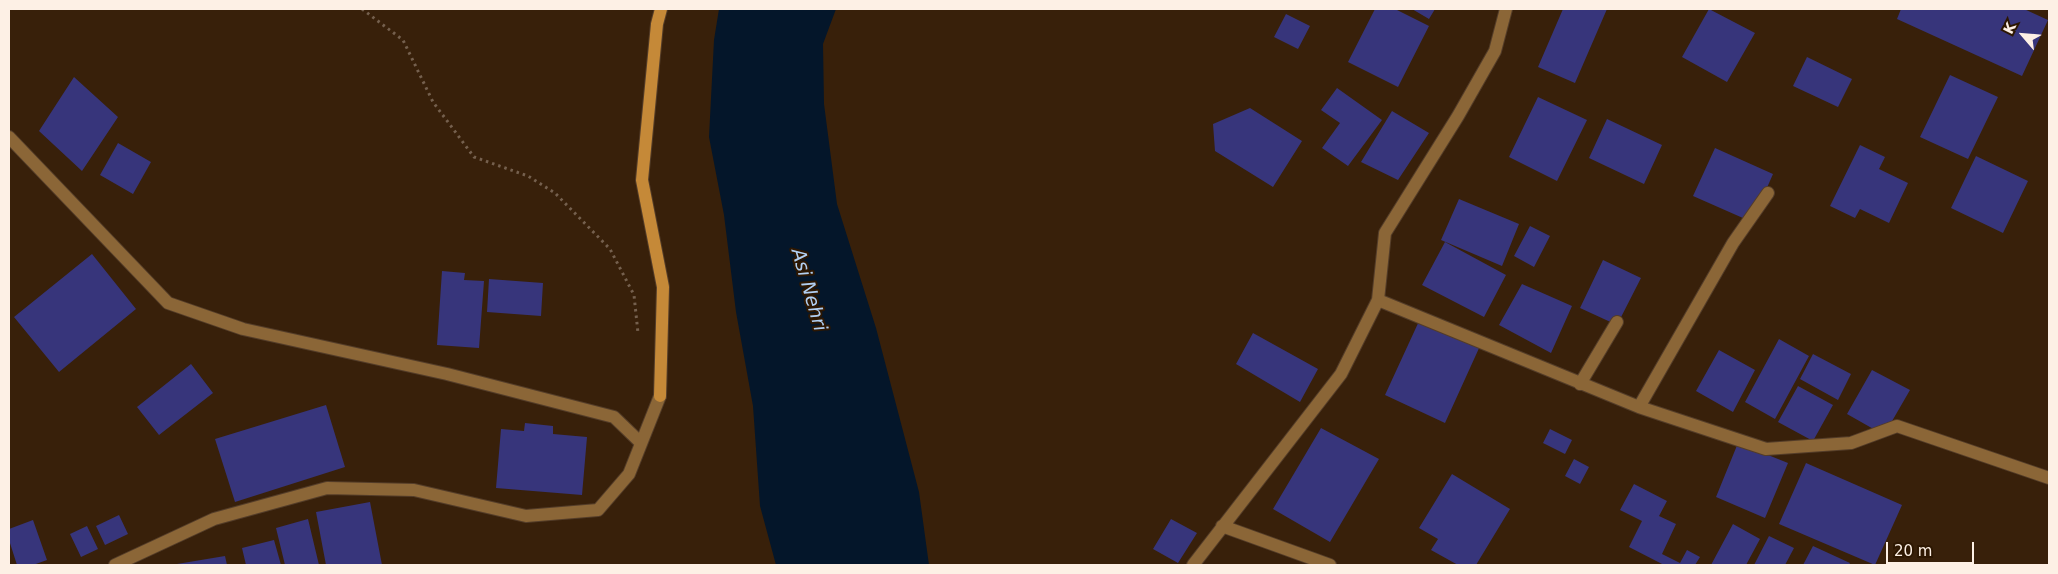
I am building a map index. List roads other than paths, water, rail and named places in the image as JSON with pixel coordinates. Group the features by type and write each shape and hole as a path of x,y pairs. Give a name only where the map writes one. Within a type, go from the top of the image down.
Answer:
{"street":[{"path":"115,565 214,519 327,488 414,490 526,516 598,510 629,474 660,396 663,287 642,180 656,24 661,9"},
{"path":"1193,565 1341,374 1378,300 1385,233 1458,116 1495,51 1506,9"},
{"path":"9,137 168,303 243,329 447,374 614,417 642,443"},
{"path":"1639,407 1733,243 1768,193"},
{"path":"1378,300 1639,407 1766,449 1851,443 1897,426 2049,478"},
{"path":"1580,384 1617,322"},
{"path":"1222,526 1330,565"}],"water":[{"name":"Asi Nehri","path":"719,9 836,9 823,44 824,104 837,204 876,328 919,492 929,565 776,565 760,506 753,406 736,312 724,215 709,137 714,40"}]}
